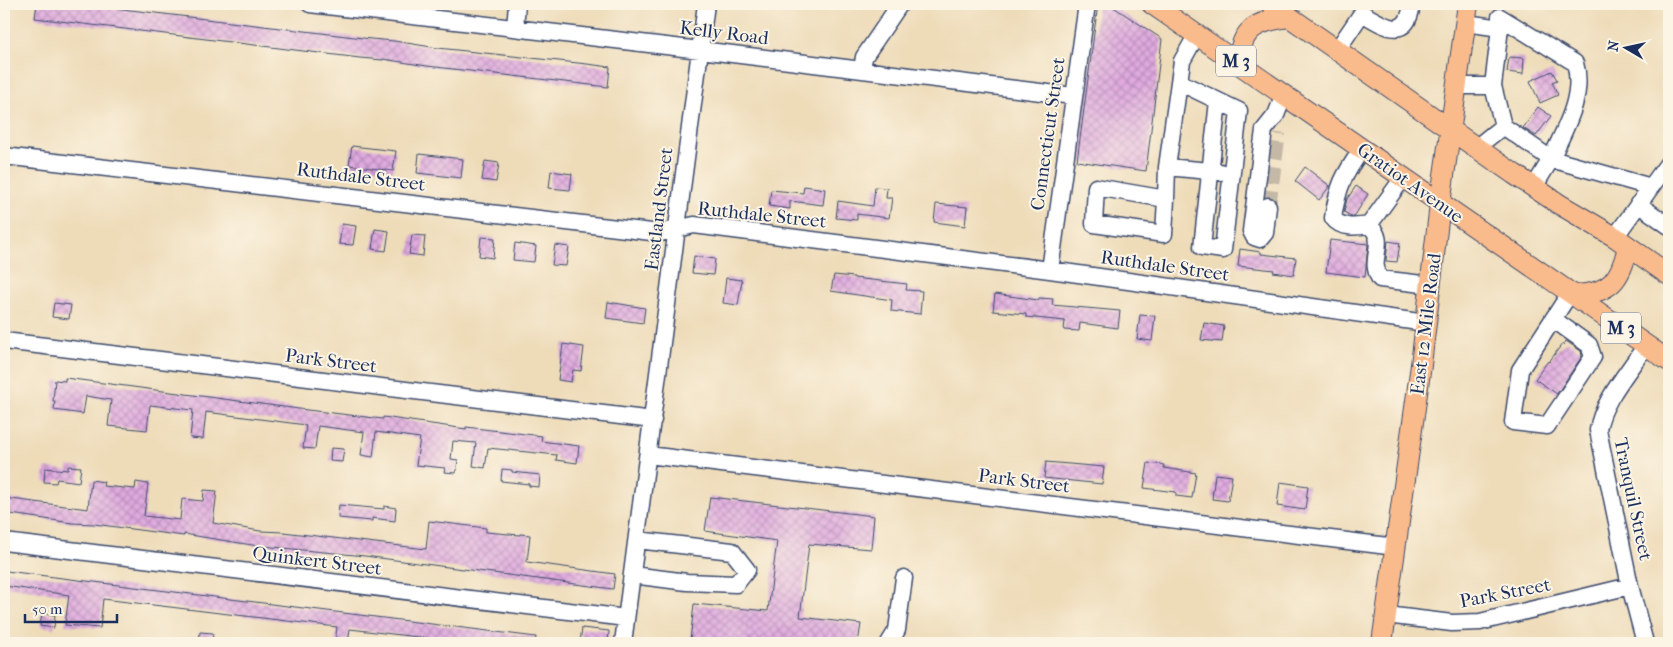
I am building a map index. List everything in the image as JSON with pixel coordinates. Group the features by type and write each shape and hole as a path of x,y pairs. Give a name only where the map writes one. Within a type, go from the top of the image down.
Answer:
{"main road":[{"name":"Gratiot Avenue","path":"1152,4 1669,361"},
{"path":"1271,4 1534,187 1622,241 1669,275"},
{"name":"East 12 Mile Road","path":"1382,643 1467,13"},
{"path":"1238,62 1241,46 1248,32 1270,20 1289,17"},
{"path":"1572,294 1599,292 1609,287 1622,268 1622,241"}],"street":[{"name":"Kelly Road","path":"310,4 397,9 515,28 1073,96"},
{"path":"515,28 517,4"},
{"name":"Eastland Street","path":"648,455 706,4"},
{"path":"862,70 864,57 900,4"},
{"name":"Connecticut Street","path":"1050,270 1087,4"},
{"path":"1337,50 1356,8 1389,29 1396,29 1408,20 1412,4"},
{"path":"1467,13 1500,16 1575,63 1579,75 1574,106 1551,159 1534,187"},
{"path":"1500,16 1493,86 1503,126 1551,159 1650,187"},
{"path":"1166,199 1096,187 1094,224 1164,234 1166,199 1167,167 1182,61 1197,34"},
{"path":"1179,82 1239,111 1223,250 1202,247 1218,101"},
{"path":"1457,86 1493,86"},
{"path":"1268,206 1265,233 1260,239 1254,237 1251,231 1264,130 1276,115 1284,95"},
{"path":"1276,115 1278,133"},
{"path":"1477,147 1503,126"},
{"path":"1362,150 1346,171 1336,193 1333,218 1336,223 1354,228 1369,225 1402,178"},
{"name":"Ruthdale Street","path":"4,156 660,233 694,226 1050,270 1426,323"},
{"path":"1622,241 1638,204 1669,162"},
{"path":"1167,167 1232,173"},
{"path":"1638,204 1669,226"},
{"path":"1369,225 1377,232 1375,272 1380,279 1431,285"},
{"path":"1553,319 1589,345 1593,357 1547,426 1513,422 1520,370 1553,319 1572,294"},
{"name":"Park Street","path":"4,341 653,420"},
{"name":"Tranquil Street","path":"1645,643 1630,586 1598,430 1606,404 1646,345"},
{"path":"623,643 648,455"},
{"name":"Park Street","path":"648,455 1396,547"},
{"path":"632,576 687,582 736,584 748,570 732,551 637,540"},
{"name":"Quinkert Street","path":"4,542 626,618"},
{"path":"888,643 897,630 904,578"},
{"name":"Park Street","path":"1386,615 1452,623 1480,622 1630,586"}],"building":[{"path":"37,4 81,4 610,67 608,87 35,18"},
{"path":"1098,4 1109,4 1162,39 1146,171 1077,161"},
{"path":"1509,57 1524,58 1523,74 1507,72"},
{"path":"1552,71 1557,80 1552,82 1558,95 1540,103 1530,81"},
{"path":"1538,107 1551,116 1536,136 1523,128"},
{"path":"352,146 396,151 393,171 349,165"},
{"path":"419,154 463,159 461,178 417,173"},
{"path":"485,161 499,163 496,182 482,180"},
{"path":"1305,167 1330,186 1319,200 1295,181"},
{"path":"551,171 572,174 570,190 549,188"},
{"path":"804,186 825,189 823,205 790,201 790,209 769,206 771,190 803,193"},
{"path":"1356,186 1368,194 1354,217 1344,212 1347,199"},
{"path":"875,187 887,188 886,198 892,198 889,218 857,214 857,220 836,218 838,201 873,206"},
{"path":"936,204 967,207 965,226 934,222"},
{"path":"342,224 356,226 353,245 339,244"},
{"path":"375,229 389,231 386,251 372,249"},
{"path":"412,235 425,236 423,256 409,254"},
{"path":"481,237 495,238 493,258 479,256"},
{"path":"1330,240 1368,244 1365,277 1326,272"},
{"path":"1388,241 1400,243 1397,262 1386,261"},
{"path":"515,243 536,246 534,262 513,260"},
{"path":"555,245 569,247 566,266 552,265"},
{"path":"1240,249 1261,252 1261,254 1296,258 1294,275 1273,272 1274,270 1238,266"},
{"path":"694,256 715,259 713,275 692,273"},
{"path":"834,275 907,284 906,290 922,291 920,314 891,311 892,300 831,291"},
{"path":"726,278 742,280 738,305 723,303"},
{"path":"995,294 1038,300 1039,298 1053,299 1052,305 1120,311 1118,328 1080,323 1079,331 1064,330 1065,321 1026,317 1026,314 993,311"},
{"path":"608,302 645,308 643,323 606,318"},
{"path":"54,303 71,305 69,319 52,317"},
{"path":"1140,315 1155,316 1152,341 1137,339"},
{"path":"1204,323 1224,326 1222,342 1201,340"},
{"path":"1566,341 1581,351 1582,356 1557,394 1535,379"},
{"path":"563,344 584,347 581,371 573,370 571,382 558,380"},
{"path":"65,378 299,409 542,436 541,441 579,446 577,463 556,460 557,455 488,448 485,468 473,466 476,443 453,441 451,459 458,460 456,473 444,472 445,468 416,465 420,438 376,432 373,457 361,455 364,432 318,426 315,449 303,448 306,425 206,412 203,439 190,438 193,410 150,405 147,430 108,426 111,400 86,396 83,414 54,410 55,380 65,381"},
{"path":"331,448 344,449 342,462 330,461"},
{"path":"1046,462 1104,467 1102,484 1044,478"},
{"path":"1148,463 1164,465 1164,468 1196,473 1192,498 1176,496 1176,492 1144,488"},
{"path":"68,466 81,467 79,482 57,479 56,483 44,482 45,468 68,470"},
{"path":"502,469 540,475 539,487 501,481"},
{"path":"1215,474 1232,476 1228,501 1212,499"},
{"path":"91,480 104,482 103,486 135,489 136,482 148,484 144,516 180,520 182,499 203,501 204,490 217,491 213,523 260,531 426,549 429,521 486,528 486,532 530,535 527,562 615,574 613,589 365,556 252,545 184,534 184,536 94,524 72,523 4,513 4,498 88,509"},
{"path":"1280,482 1308,486 1305,510 1277,506"},
{"path":"710,497 874,516 871,549 809,544 800,617 861,624 858,643 711,643 690,641 694,604 768,611 777,541 705,531"},
{"path":"339,505 384,509 384,506 396,508 395,521 372,518 372,521 338,518"},
{"path":"6,571 536,637 535,643 468,643 350,629 348,643 335,643 337,627 103,599 100,628 65,625 69,595 4,586"},
{"path":"42,613 55,615 54,628 40,626"},
{"path":"582,628 609,631 608,643 580,642"},
{"path":"200,632 213,633 212,643 199,643"}],"tunnel":[{"path":"1268,206 1278,133"}]}
